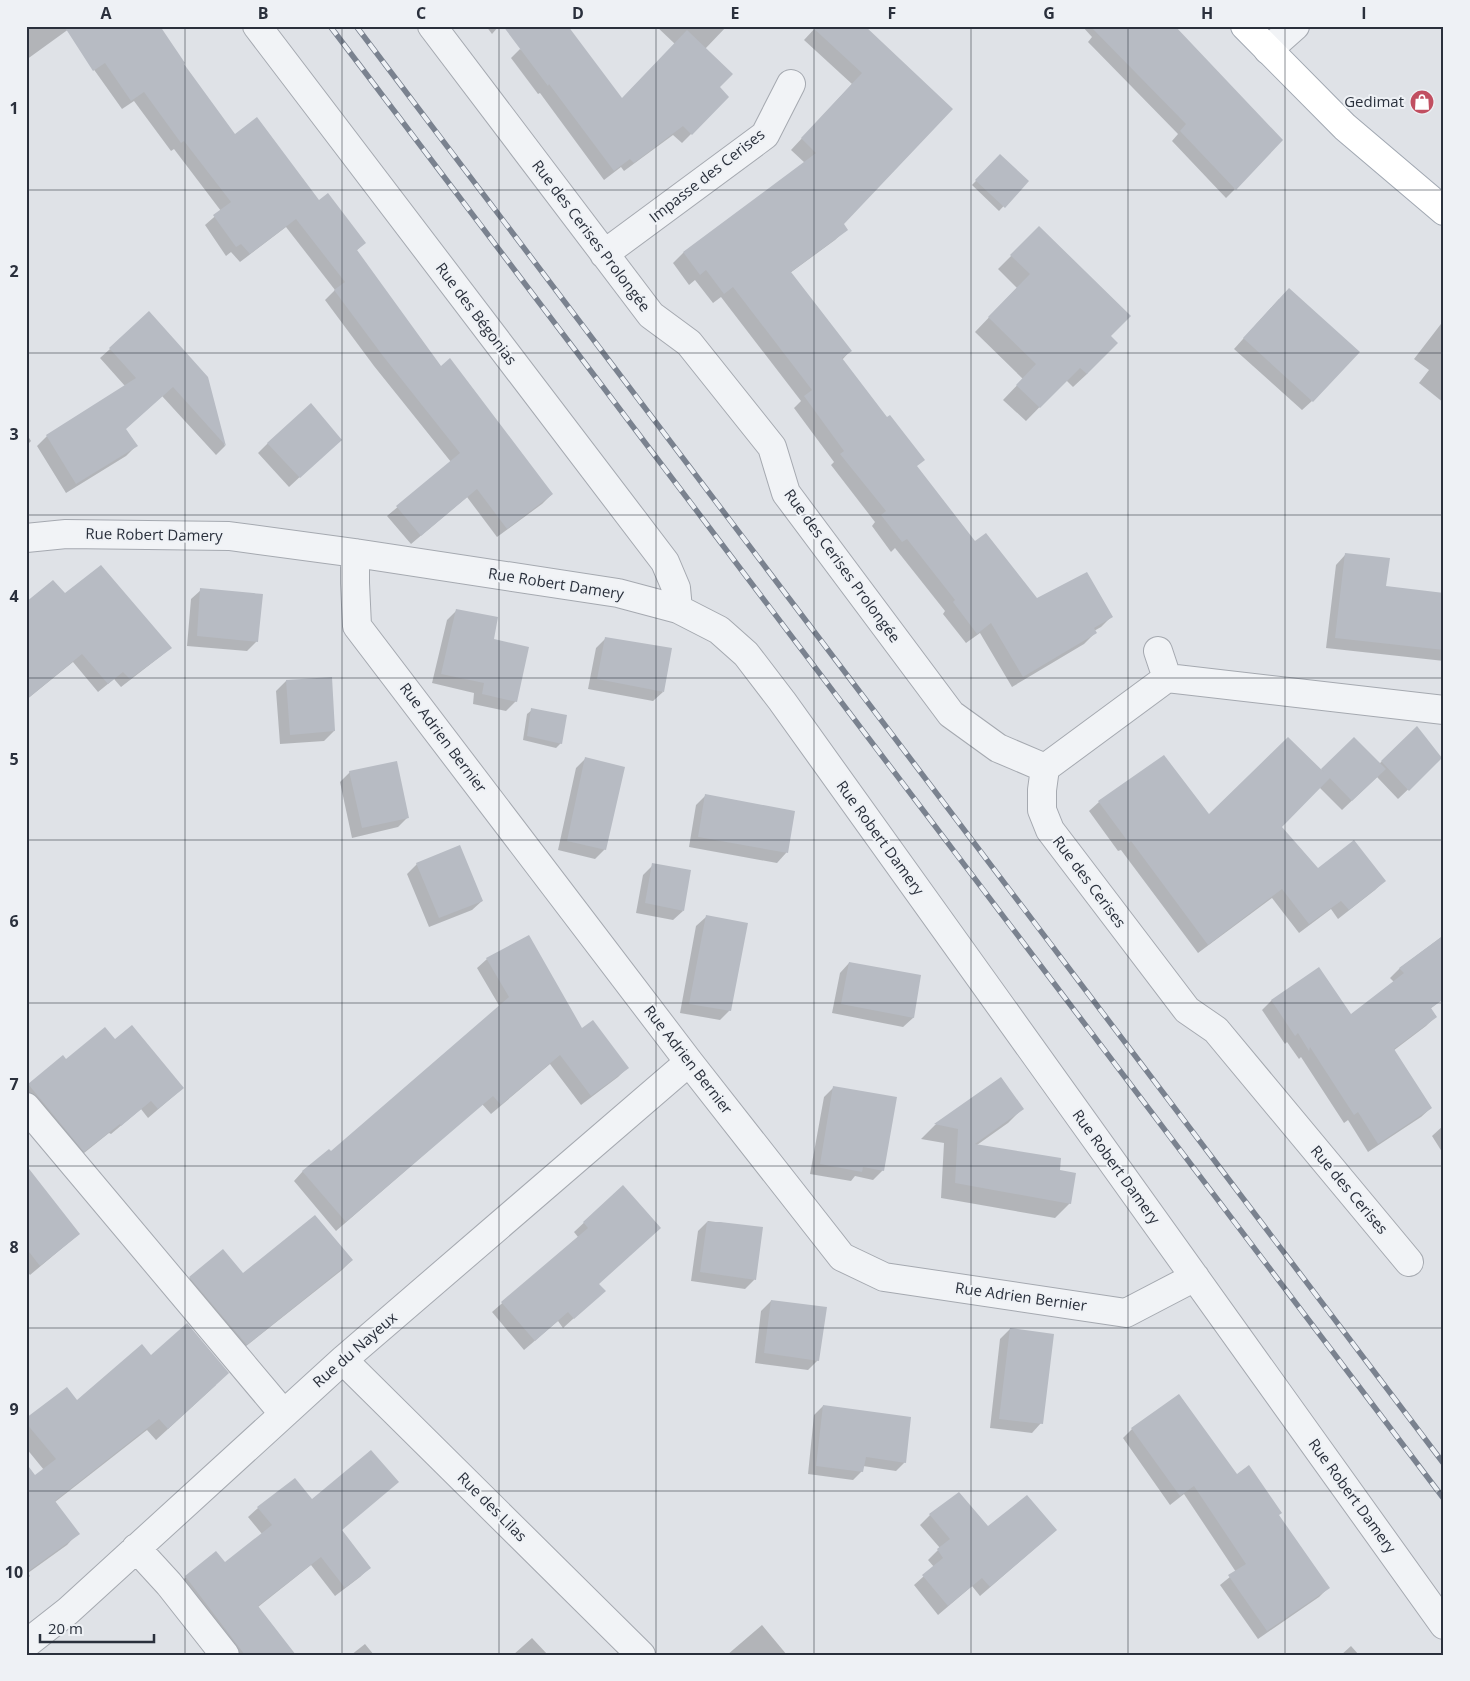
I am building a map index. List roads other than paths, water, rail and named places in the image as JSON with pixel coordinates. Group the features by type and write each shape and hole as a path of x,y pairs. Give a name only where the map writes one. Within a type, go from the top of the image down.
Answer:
{"main road":[{"path":"1245,26 1345,127 1444,211"}],"street":[{"name":"Rue des Bégonias","path":"257,26 665,562 676,588 678,609"},
{"name":"Rue des Cerises Prolongée","path":"432,26 651,315 689,343 772,447 786,494 952,714 998,748 1045,768"},
{"path":"1268,50 1294,26"},
{"name":"Impasse des Cerises","path":"604,254 765,135 791,84"},
{"name":"Rue Robert Damery","path":"26,538 66,534 229,536 618,593 678,609 719,630 746,654 788,709 1444,1625"},
{"name":"Rue Adrien Bernier","path":"355,553 357,626 688,1062 842,1257 884,1277 1126,1313 1195,1277"},
{"path":"1158,651 1167,678"},
{"path":"1045,768 1167,678 1444,710"},
{"name":"Rue des Cerises","path":"1045,768 1042,810 1050,830 1188,1010 1216,1030 1408,1262"},
{"name":"Rue du Nayeux","path":"26,1644 68,1611 342,1360 688,1062"},
{"path":"26,1107 283,1413"},
{"name":"Rue des Lilas","path":"342,1360 640,1655"},
{"path":"136,1548 168,1584 225,1655"}],"railway":[{"path":"330,26 1444,1499"},
{"path":"356,26 1444,1464"}],"place":[{"name":"Gedimat","path":"1422,102"}]}
